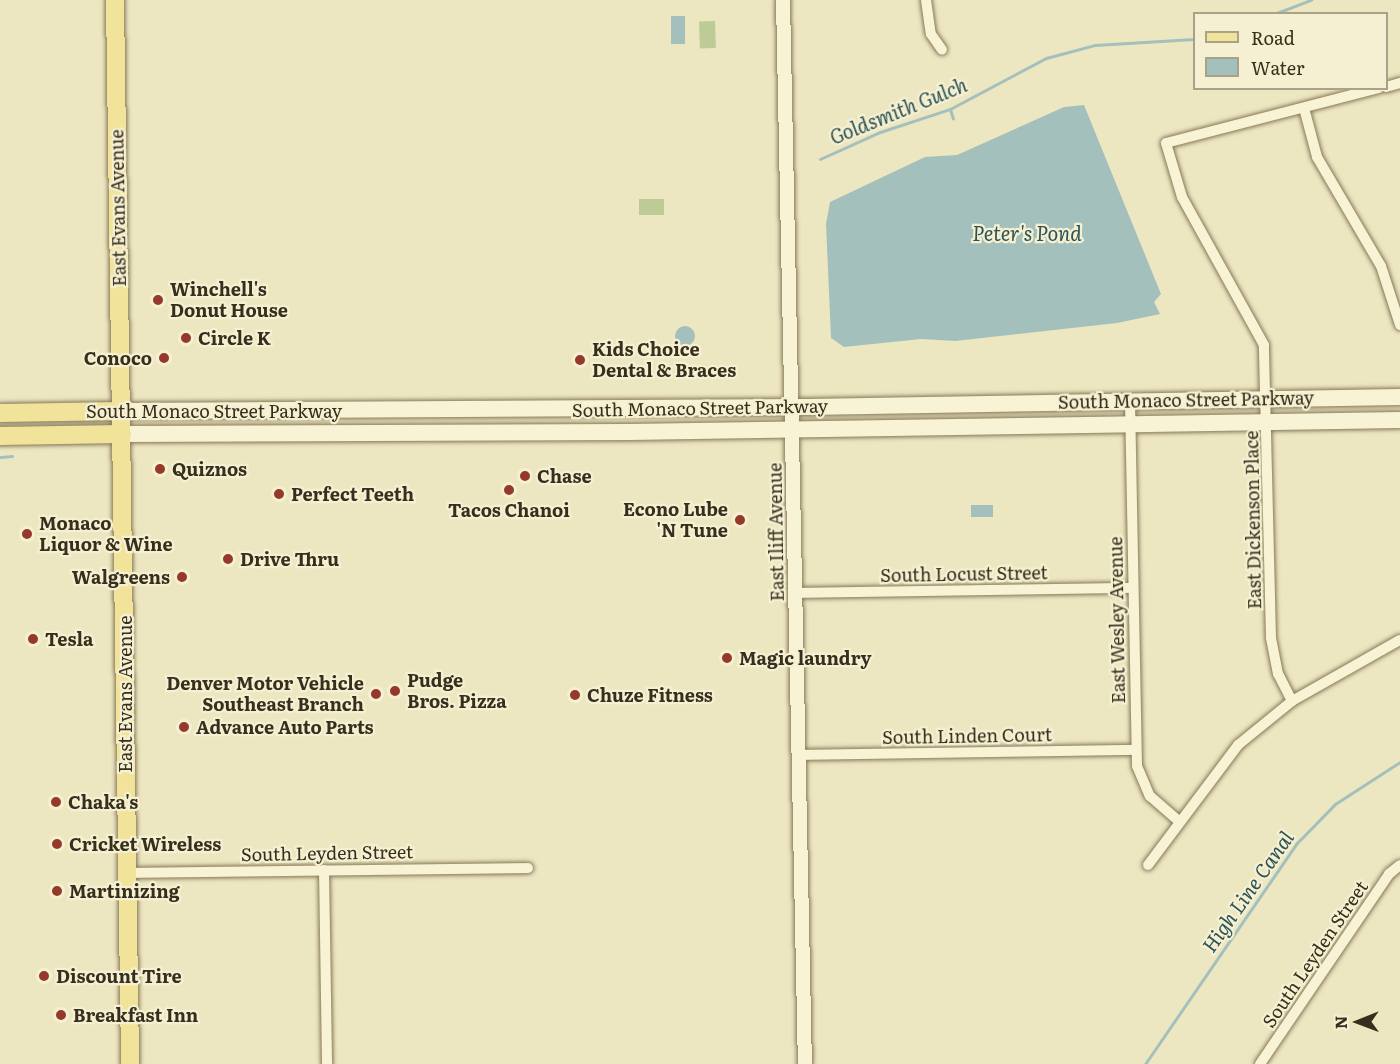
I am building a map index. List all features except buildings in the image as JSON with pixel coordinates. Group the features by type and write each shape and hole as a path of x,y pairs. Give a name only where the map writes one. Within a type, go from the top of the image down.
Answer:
{"main road":[{"name":"East Evans Avenue","path":"115,0 130,1064"},
{"name":"South Monaco Street Parkway","path":"0,413 792,407 1400,397"},
{"name":"South Monaco Street Parkway","path":"0,436 792,430 1400,420"}],"street":[{"name":"East Iliff Avenue","path":"783,0 805,1064"},
{"path":"926,0 932,34 942,50"},
{"path":"1372,90 1304,108 1317,157 1381,266 1400,325"},
{"name":"East Dickenson Place","path":"1292,701 1278,674 1271,638 1268,399 1262,339 1182,197 1166,143 1304,108"},
{"name":"East Wesley Avenue","path":"1130,402 1136,750 1141,782 1158,806 1179,821"},
{"name":"South Locust Street","path":"796,593 1133,588"},
{"path":"1148,865 1238,745 1292,701 1400,640"},
{"name":"South Linden Court","path":"799,755 1136,750"},
{"name":"South Leyden Street","path":"1260,1064 1389,874 1400,865"},
{"name":"South Leyden Street","path":"127,873 528,868"},
{"path":"324,870 327,1064"}],"green space":[{"path":"715,21 716,48 700,49 699,22"},
{"path":"639,199 664,199 664,215 639,215"}],"water":[{"path":"671,16 685,16 685,44 671,44"},
{"name":"Peter's Pond","path":"1084,105 1161,294 1154,302 1160,314 1117,323 955,341 921,339 844,347 831,338 826,224 830,202 925,157 957,155 1064,107"},
{"path":"685,326 692,329 695,336 692,343 685,346 678,343 675,336 678,329"},
{"path":"971,505 993,505 993,517 971,517"}],"waterway":[{"name":"Goldsmith Gulch","path":"1279,12 1311,0"},
{"name":"Goldsmith Gulch","path":"820,159 880,132 950,109 1046,58 1095,45 1193,39"},
{"path":"950,109 953,119"},
{"name":"Goldsmith Gulch","path":"0,457 12,456"},
{"name":"High Line Canal","path":"1145,1064 1297,843 1335,804 1400,762"}],"place":[{"name":"Winchell's Donut House","path":"158,300"},
{"name":"Circle K","path":"186,338"},
{"name":"Conoco","path":"164,358"},
{"name":"Kids Choice Dental & Braces","path":"580,360"},
{"name":"Quiznos","path":"160,469"},
{"name":"Chase","path":"525,476"},
{"name":"Tacos Chanoi","path":"509,490"},
{"name":"Perfect Teeth","path":"279,494"},
{"name":"Econo Lube 'N Tune","path":"740,520"},
{"name":"Monaco Liquor & Wine","path":"27,534"},
{"name":"Drive Thru","path":"228,559"},
{"name":"Walgreens","path":"182,577"},
{"name":"Tesla","path":"33,639"},
{"name":"Magic laundry","path":"727,658"},
{"name":"Pudge Bros. Pizza","path":"395,691"},
{"name":"Denver Motor Vehicle Southeast Branch","path":"376,694"},
{"name":"Chuze Fitness","path":"575,695"},
{"name":"Advance Auto Parts","path":"184,727"},
{"name":"Chaka's","path":"56,802"},
{"name":"Cricket Wireless","path":"57,844"},
{"name":"Martinizing","path":"57,891"},
{"name":"Discount Tire","path":"44,976"},
{"name":"Breakfast Inn","path":"61,1015"}]}
